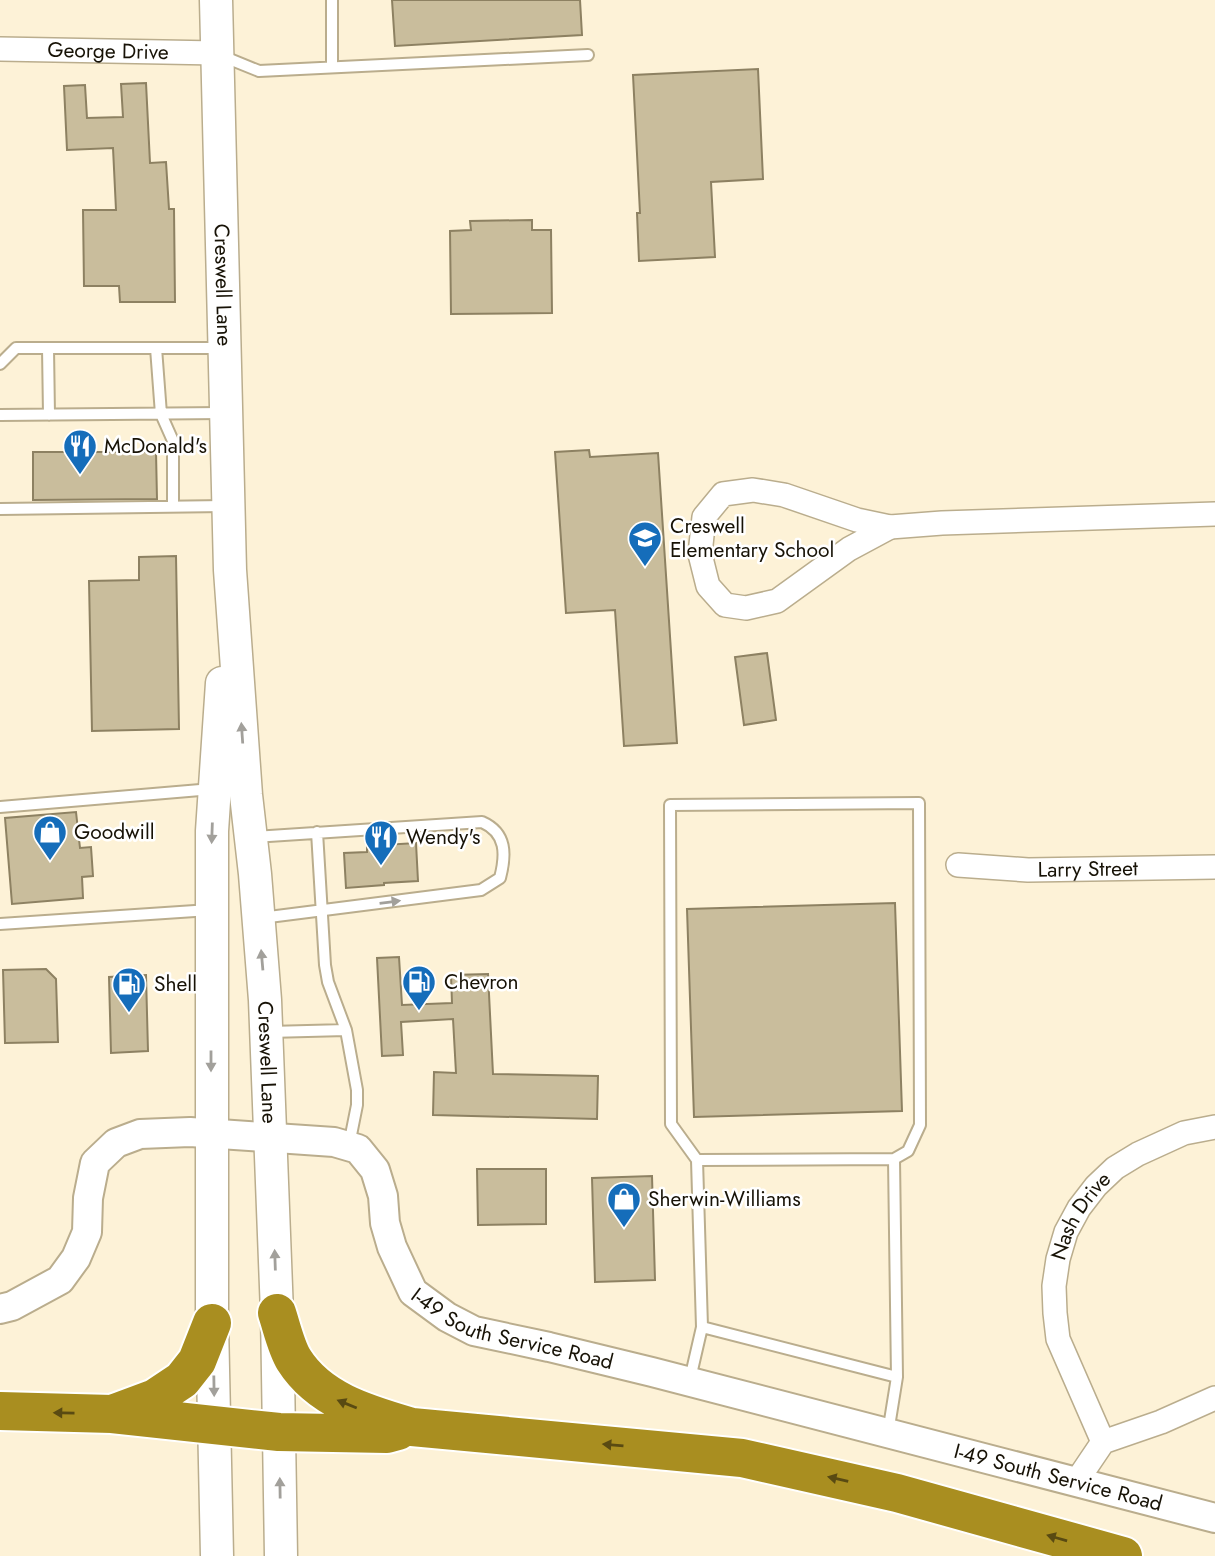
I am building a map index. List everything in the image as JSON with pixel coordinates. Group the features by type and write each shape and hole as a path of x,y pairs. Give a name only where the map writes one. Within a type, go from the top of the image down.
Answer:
{"highway":[{"path":"277,1313 293,1359 310,1380 337,1401 412,1427 742,1458 897,1493 1123,1556"},
{"path":"111,1414 155,1398 182,1380 197,1361 212,1323"},
{"path":"0,1412 111,1414 279,1432 387,1434 412,1427"}],"main road":[{"name":"Creswell Lane","path":"216,0 230,570 266,1032 277,1313 281,1556"},
{"name":"Creswell Lane","path":"217,1556 212,1323 212,831 230,570"}],"street":[{"name":"George Drive","path":"0,49 217,53"},
{"path":"890,527 849,549 777,601 746,608 725,605 708,586 700,554 704,517 723,494 753,491 784,495 857,520 890,527 1215,514"},
{"name":"Larry Street","path":"958,865 1028,870 1215,867"},
{"name":"Nash Drive","path":"1103,1442 1058,1339 1054,1286 1066,1232 1079,1208 1115,1168 1184,1133 1215,1126"},
{"path":"0,1309 12,1306 60,1280 76,1258 87,1233 95,1163 116,1143 140,1134 190,1132 334,1142 349,1146"},
{"name":"I-49 South Service Road","path":"349,1146 358,1149 375,1170 383,1196 385,1223 392,1247 413,1292 447,1317 474,1331 690,1382 1215,1518"},
{"path":"1076,1482 1103,1442 1161,1422 1215,1398"}],"lane":[{"path":"332,0 332,67"},
{"path":"217,53 260,71 588,55"},
{"path":"0,364 16,348 224,348"},
{"path":"48,348 49,415"},
{"path":"156,348 161,414 173,441 173,506"},
{"path":"0,415 226,413"},
{"path":"0,509 229,506"},
{"path":"0,807 215,788"},
{"path":"690,1382 702,1327 697,1160 671,1124 670,805 919,803 920,1125 908,1151 894,1159 697,1160"},
{"path":"251,837 482,822 493,827 503,844 504,862 500,878 481,890 259,918"},
{"path":"317,832 325,965 328,982 346,1030 357,1090 357,1105 349,1146"},
{"path":"0,924 211,910"},
{"path":"266,1032 346,1030"},
{"path":"888,1433 897,1377 894,1159"},
{"path":"702,1327 897,1377"}],"building":[{"path":"392,0 580,0 582,35 395,46"},
{"path":"758,69 763,179 711,182 715,257 639,261 637,213 640,213 633,75"},
{"path":"146,83 150,163 166,162 169,209 174,209 175,302 120,302 119,286 84,286 83,210 116,210 113,148 67,150 64,86 85,85 87,118 123,117 121,84"},
{"path":"532,220 532,230 551,230 552,313 451,314 450,231 471,230 470,221"},
{"path":"589,450 590,457 658,453 677,743 624,746 615,610 566,613 555,452"},
{"path":"33,452 156,452 157,499 33,500"},
{"path":"176,556 179,729 92,731 89,581 139,580 139,557"},
{"path":"767,653 776,720 744,725 735,657"},
{"name":"Goodwill","path":"76,812 80,848 91,847 93,876 82,877 83,898 12,904 5,818"},
{"name":"Wendy's","path":"416,843 418,881 346,888 344,853 367,852 367,846"},
{"path":"895,903 902,1111 694,1117 687,909"},
{"path":"399,957 402,1005 452,1003 451,975 488,974 493,1074 598,1076 597,1119 433,1115 434,1072 456,1073 453,1019 401,1022 403,1055 382,1056 377,958"},
{"path":"46,969 56,979 58,1042 5,1043 3,970"},
{"name":"Shell","path":"146,975 148,1051 111,1053 109,977"},
{"path":"477,1169 546,1169 546,1224 478,1225"},
{"name":"Sherwin-Williams","path":"652,1176 655,1280 595,1282 592,1178"}],"place":[{"name":"McDonald's","path":"80,476"},
{"name":"Creswell Elementary School","path":"645,568"},
{"name":"Goodwill","path":"50,862"},
{"name":"Wendy's","path":"381,867"},
{"name":"Chevron","path":"419,1012"},
{"name":"Shell","path":"129,1014"},
{"name":"Sherwin-Williams","path":"624,1229"}]}
